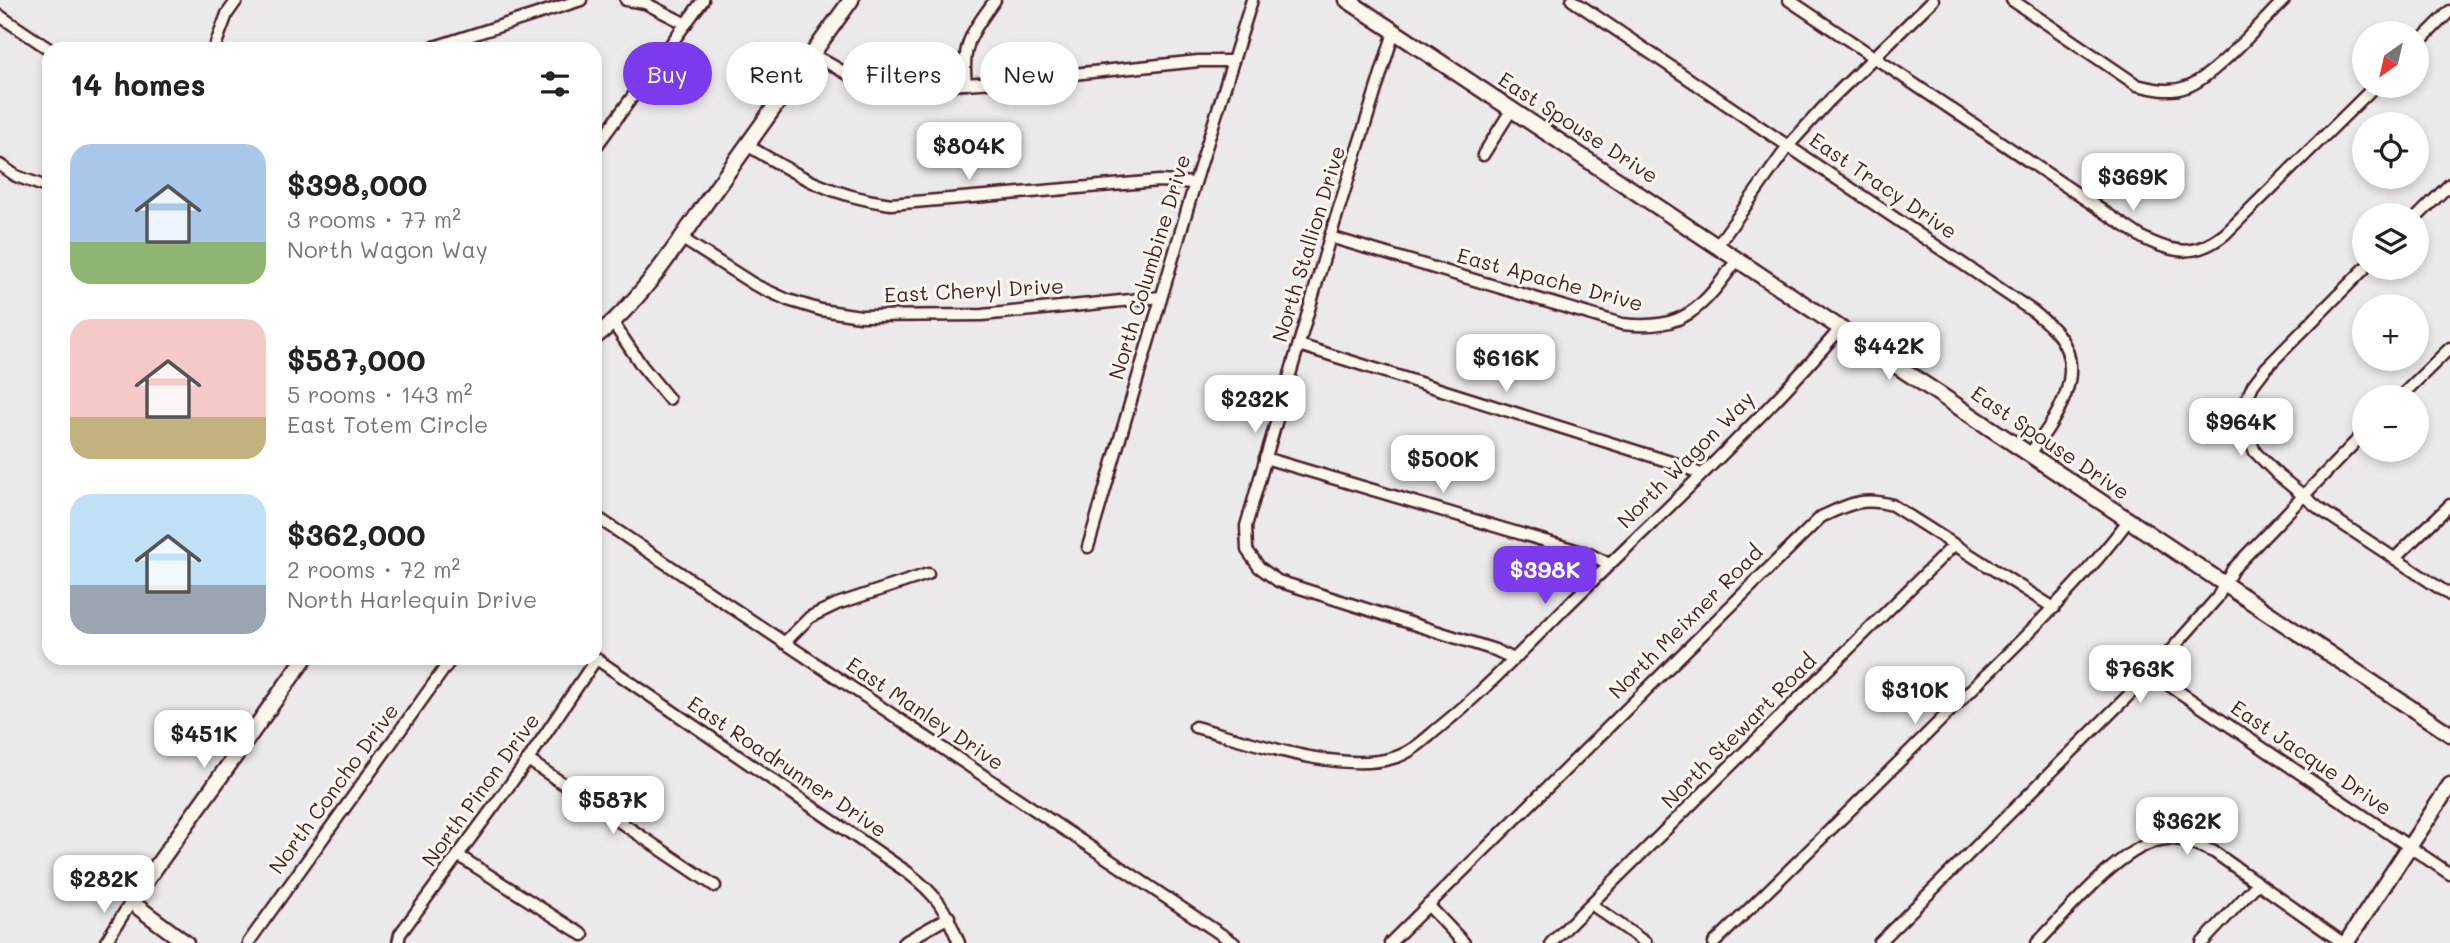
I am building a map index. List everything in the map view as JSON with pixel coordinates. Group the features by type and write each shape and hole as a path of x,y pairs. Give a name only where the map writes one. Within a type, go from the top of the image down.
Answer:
{"street":[{"path":"217,42 227,14 237,0"},
{"path":"450,42 582,0"},
{"path":"626,0 645,4 686,24"},
{"path":"602,138 703,0"},
{"path":"820,42 850,0"},
{"path":"966,48 972,32 995,0"},
{"name":"North Columbine Drive","path":"1088,547 1252,0"},
{"name":"East Spouse Drive","path":"1347,0 2450,734"},
{"name":"East Tracy Drive","path":"1572,0 2034,312 2056,332 2067,350 2070,373 2067,393 2057,417 2029,454"},
{"path":"1789,0 2143,238 2160,247 2176,250 2193,251 2210,246 2225,234 2363,98"},
{"path":"1717,246 1789,145 1829,101 1933,0"},
{"path":"2012,0 2137,85 2154,90 2174,90 2203,80 2284,0"},
{"path":"2429,32 2450,11"},
{"path":"0,16 42,44"},
{"name":"North Stallion Drive","path":"1394,32 1265,458 1246,526 1247,550 1259,567 1278,580 1495,650 1514,659"},
{"path":"966,84 1199,61 1232,61"},
{"path":"602,332 613,323 681,238 776,105"},
{"path":"1483,155 1512,109"},
{"path":"747,145 819,186 862,200 891,204 1159,181 1195,183"},
{"path":"0,165 16,176 42,185"},
{"path":"2429,205 2450,184"},
{"name":"East Apache Drive","path":"1330,237 1622,324 1646,327 1665,325 1691,313 1718,286 1737,260"},
{"name":"East Cheryl Drive","path":"681,238 755,285 788,300 821,310 860,316 982,315 1161,297"},
{"path":"2353,280 2266,368 2253,385 2245,402 2245,425 2255,452 2302,496 2355,534 2450,595"},
{"path":"613,323 642,366 669,399"},
{"name":"North Wagon Way","path":"1195,727 1323,759 1373,762 1394,758 1416,747 1464,707 1514,659 1701,474 1840,329"},
{"path":"1298,345 1701,474"},
{"path":"2412,385 2450,348"},
{"path":"1879,943 2151,673 2217,598 2233,569 2352,445"},
{"path":"1265,458 1589,554 1609,564"},
{"name":"North Meixner Road","path":"1390,943 1821,517 1855,502 1875,500 1892,505 2054,608"},
{"path":"2395,558 2450,505"},
{"name":"East Manley Drive","path":"602,521 1234,943"},
{"path":"1714,943 1866,797 2054,608 2091,568 2128,521"},
{"name":"North Stewart Road","path":"1551,943 1954,545"},
{"path":"784,643 810,617 837,604 928,573"},
{"name":"East Roadrunner Drive","path":"602,663 907,872 932,892 949,917 959,943"},
{"path":"105,943 131,902 300,665"},
{"name":"North Concho Drive","path":"248,943 447,665"},
{"name":"North Pinon Drive","path":"398,943 400,934 528,760 590,665"},
{"name":"East Jacque Drive","path":"2151,673 2450,874"},
{"path":"528,760 715,886"},
{"path":"2037,943 2119,861 2140,846 2167,839 2190,842 2214,852 2344,943 2450,785"},
{"path":"459,856 583,935"},
{"path":"2202,943 2257,884"},
{"path":"131,902 186,943"},
{"path":"1591,904 1646,943"},
{"path":"1429,905 1464,943"},
{"path":"903,943 949,917"}]}
